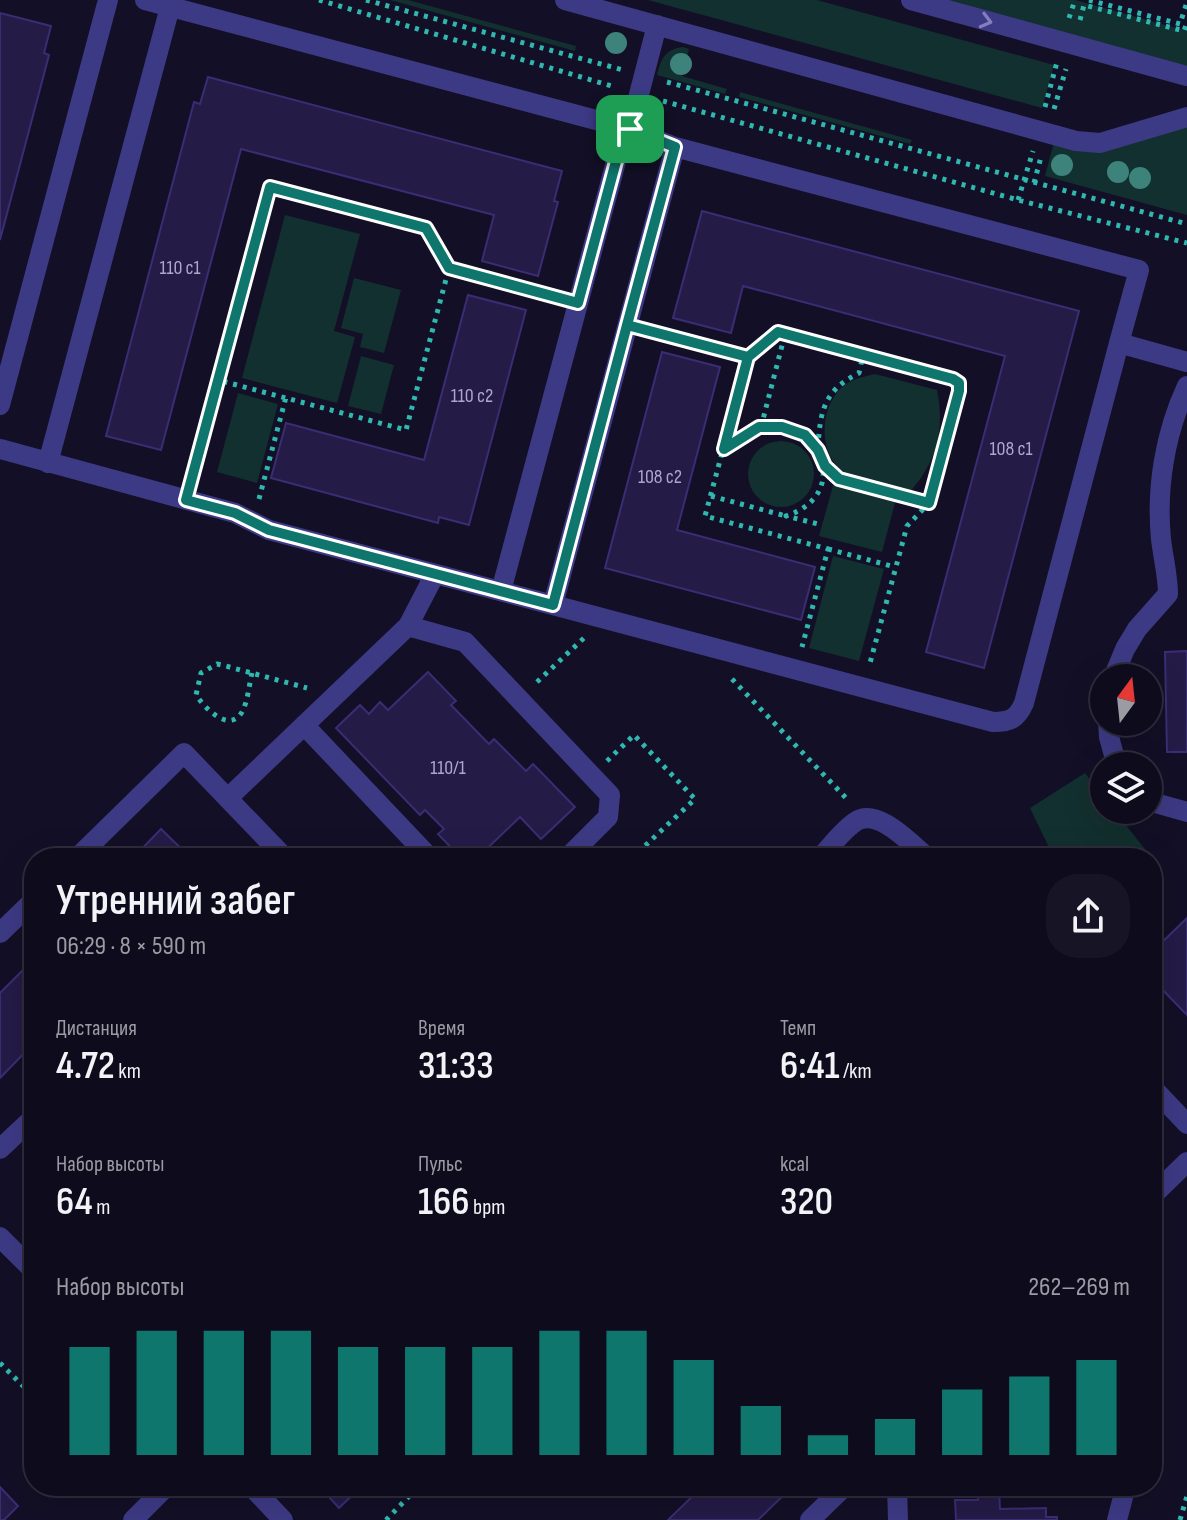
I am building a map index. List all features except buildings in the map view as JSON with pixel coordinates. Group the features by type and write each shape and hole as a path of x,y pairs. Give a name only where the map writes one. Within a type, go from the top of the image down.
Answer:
{"street":[{"path":"0,405 108,0"},
{"path":"0,449 235,513 269,530 993,722 1007,723 1018,715 1139,270 675,147 627,128 145,0"},
{"path":"565,0 1076,141 1100,143 1187,117"},
{"path":"911,0 1187,76"},
{"path":"48,463 170,7"},
{"path":"501,591 657,25"},
{"path":"553,605 675,147"},
{"path":"1119,343 1187,362"},
{"path":"1119,664 1137,629 1168,594 1161,537 1162,477 1174,419 1187,386"},
{"path":"228,798 408,626 435,574"},
{"path":"408,626 465,642 610,795 610,811 605,821 577,848"},
{"path":"304,725 421,848"},
{"path":"87,848 184,753 276,848"},
{"path":"1162,805 1187,812"},
{"path":"829,848 854,822 864,817 877,817 916,848"},
{"path":"0,933 24,910"},
{"path":"1162,1098 1187,1124"},
{"path":"0,1149 24,1126"},
{"path":"1162,1186 1187,1162"},
{"path":"0,1237 24,1261"},
{"path":"133,1520 157,1496"},
{"path":"260,1496 283,1520"},
{"path":"810,1520 835,1496"},
{"path":"897,1496 898,1520"},
{"path":"1117,1520 1123,1496"}],"path":[{"path":"319,0 1187,224"},
{"path":"366,0 1018,200 1187,243"},
{"path":"1018,200 1075,0"},
{"path":"1089,0 1180,24 1187,2"},
{"path":"186,500 218,380 270,187 426,228 449,268 406,430 218,380"},
{"path":"449,268 578,303"},
{"path":"627,325 748,357"},
{"path":"864,687 907,526 929,503 959,383 778,332 748,357 705,516 895,567"},
{"path":"761,427 785,334"},
{"path":"818,450 819,427 825,405 839,383 859,373 863,355"},
{"path":"258,503 286,397"},
{"path":"724,449 739,437 761,427 782,427 805,435 818,450 825,466 839,479 929,503"},
{"path":"786,516 812,502 825,466"},
{"path":"711,496 822,525"},
{"path":"796,669 828,549"},
{"path":"519,700 565,656"},
{"path":"252,673 243,710 235,718 227,720 216,717 196,695 201,673 217,664 252,673 336,695"},
{"path":"723,669 864,817"},
{"path":"592,775 634,735 695,799 643,848"},
{"path":"0,1363 24,1387"},
{"path":"386,1520 409,1496"},
{"path":"1180,1520 1187,1496"}],"green space":[{"path":"390,0 408,0 576,46 575,51"},
{"path":"648,0 817,0 1054,65 1042,108"},
{"path":"919,0 1075,0 1187,31 1187,74"},
{"path":"683,47 689,49 682,76 727,89 725,94 657,75 665,56"},
{"path":"740,92 912,140 910,144 739,97"},
{"path":"1187,126 1187,215 1045,176 1054,142"},
{"path":"285,215 360,234 334,331 355,337 337,403 242,378"},
{"path":"354,278 401,290 384,353 360,347 363,334 341,328"},
{"path":"361,356 394,365 381,414 348,406"},
{"path":"875,374 937,390 940,418 937,444 927,469 910,492 846,473 832,460 828,450 826,417 834,396 848,382"},
{"path":"238,393 278,404 257,483 217,472"},
{"path":"775,441 787,441 799,446 809,456 814,474 812,487 799,502 787,507 775,507 763,502 753,492 748,480 748,468 753,456 763,446"},
{"path":"834,482 896,499 882,552 819,536"},
{"path":"833,556 884,569 859,661 809,648"},
{"path":"1085,773 1090,780 1090,824 1125,824 1144,848 1049,848 1030,808"}],"route":[{"path":"630,129 625,128 578,303 449,268 426,228 270,187 186,500 235,513 269,530 553,605 627,325 748,357 778,332 953,379 959,383 959,391 929,503 839,479 825,466 818,450 805,435 782,427 759,427 724,449 748,357 688,341 627,325 675,147 630,129"}]}
